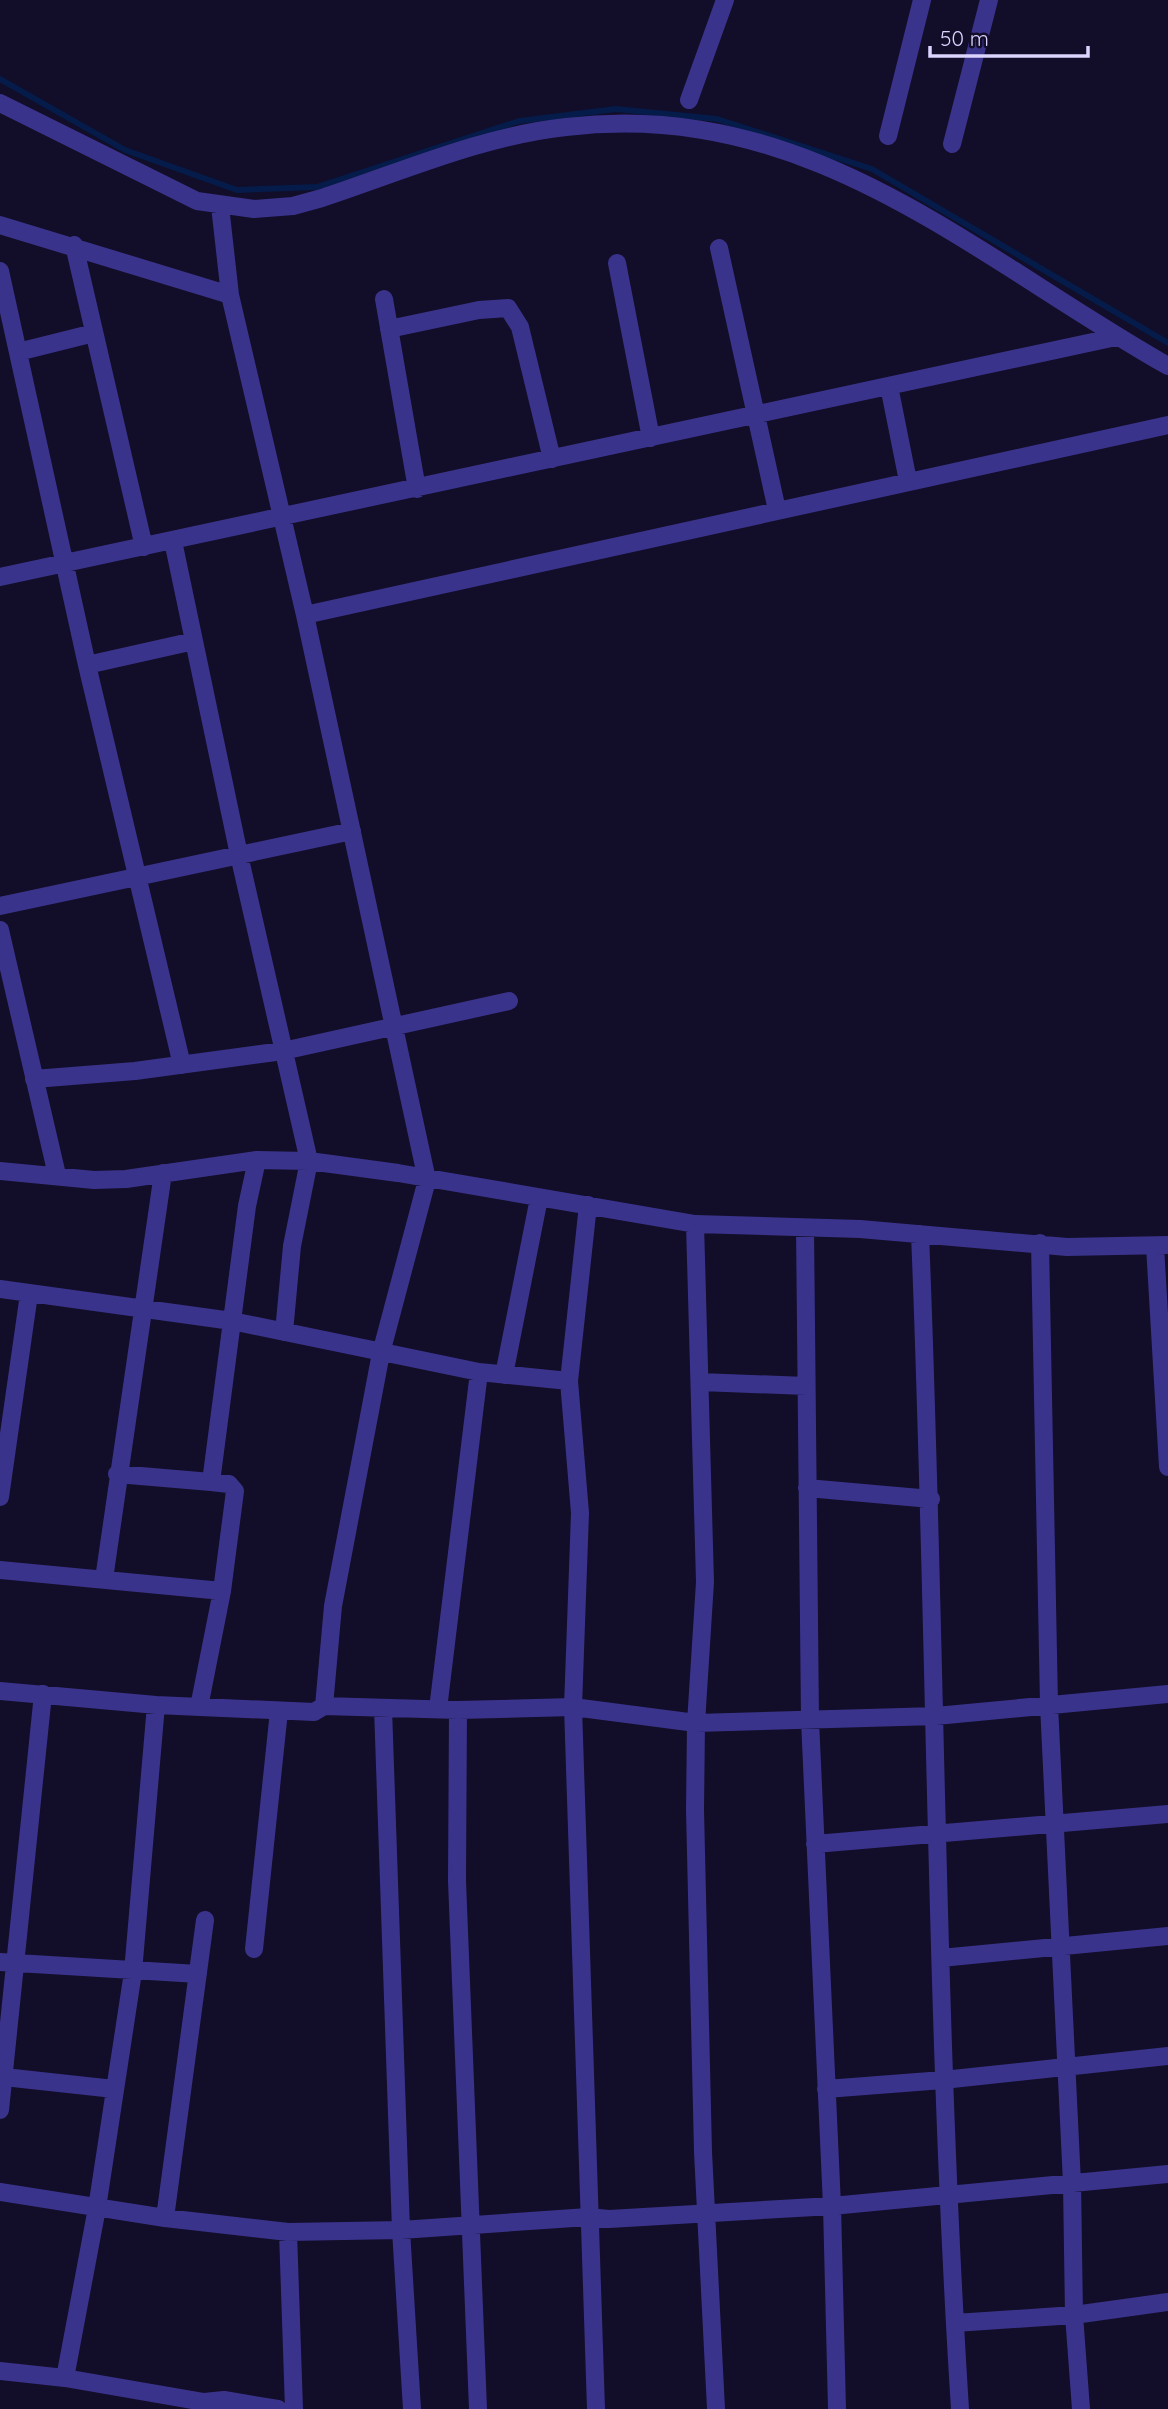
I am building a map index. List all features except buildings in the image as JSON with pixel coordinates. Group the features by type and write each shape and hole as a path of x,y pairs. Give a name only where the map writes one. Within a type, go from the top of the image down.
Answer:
{"street":[{"path":"689,100 725,0"},
{"path":"888,136 922,0"},
{"path":"952,144 989,0"},
{"path":"0,103 158,184 198,201 254,209 293,206 509,137 564,127 610,122 718,131 808,159 910,205 1116,337 1168,366"},
{"path":"220,206 230,295 305,615 428,1180 381,1353 333,1606 324,1706"},
{"path":"0,225 230,295"},
{"path":"74,246 144,547"},
{"path":"719,248 777,510"},
{"path":"617,263 651,438"},
{"path":"0,271 86,665 183,1065"},
{"path":"384,299 417,489"},
{"path":"389,329 479,310 508,308 520,327 552,459"},
{"path":"18,352 94,333"},
{"path":"0,578 1116,337"},
{"path":"889,386 908,481"},
{"path":"305,615 1168,425"},
{"path":"173,541 239,855 309,1161 292,1246 284,1332"},
{"path":"86,665 194,641"},
{"path":"0,905 352,831"},
{"path":"0,930 57,1175"},
{"path":"34,1079 183,1065 283,1051 509,1002"},
{"path":"211,1482 247,1206 257,1160"},
{"path":"0,1171 94,1180 257,1160 309,1161 398,1173 695,1224 920,1234 1067,1247 1161,1245 1168,1467"},
{"path":"104,1579 117,1474 163,1173"},
{"path":"504,1375 539,1198"},
{"path":"588,1205 569,1381 580,1513 573,1707 596,2409"},
{"path":"695,1224 705,1582 696,1723 695,1824 716,2409"},
{"path":"805,1228 810,1720 832,2206 838,2409"},
{"path":"920,1234 931,1499 943,2080 960,2409"},
{"path":"1040,1243 1049,1705 1072,2183 1073,2315 1081,2409"},
{"path":"0,1289 232,1321 479,1372 569,1381"},
{"path":"0,1497 29,1294"},
{"path":"438,1709 479,1372"},
{"path":"699,1382 806,1386"},
{"path":"117,1474 229,1484 235,1491 222,1591 199,1707"},
{"path":"807,1488 931,1499"},
{"path":"0,1570 222,1591"},
{"path":"0,1691 156,1705 314,1713 324,1706 457,1710 573,1707 696,1723 936,1716 1168,1693"},
{"path":"0,2110 4,2077 8,1963 43,1694"},
{"path":"65,2378 97,2208 133,1972 156,1705"},
{"path":"383,1708 401,2230 412,2409"},
{"path":"457,1710 457,1881 478,2409"},
{"path":"254,1949 279,1711"},
{"path":"815,1844 1168,1814"},
{"path":"165,2218 205,1920"},
{"path":"941,1958 1168,1936"},
{"path":"8,1963 198,1974"},
{"path":"826,2089 943,2080 1168,2056"},
{"path":"4,2077 114,2089"},
{"path":"0,2192 165,2218 288,2232 401,2230 588,2217 610,2219 832,2206 1168,2174"},
{"path":"288,2232 294,2409"},
{"path":"955,2323 1073,2315 1168,2302"},
{"path":"0,2371 65,2378 203,2405 225,2400 278,2409"}],"waterway":[{"path":"0,79 125,150 237,190 317,187 519,121 616,109 717,119 872,169 1168,343"}]}
